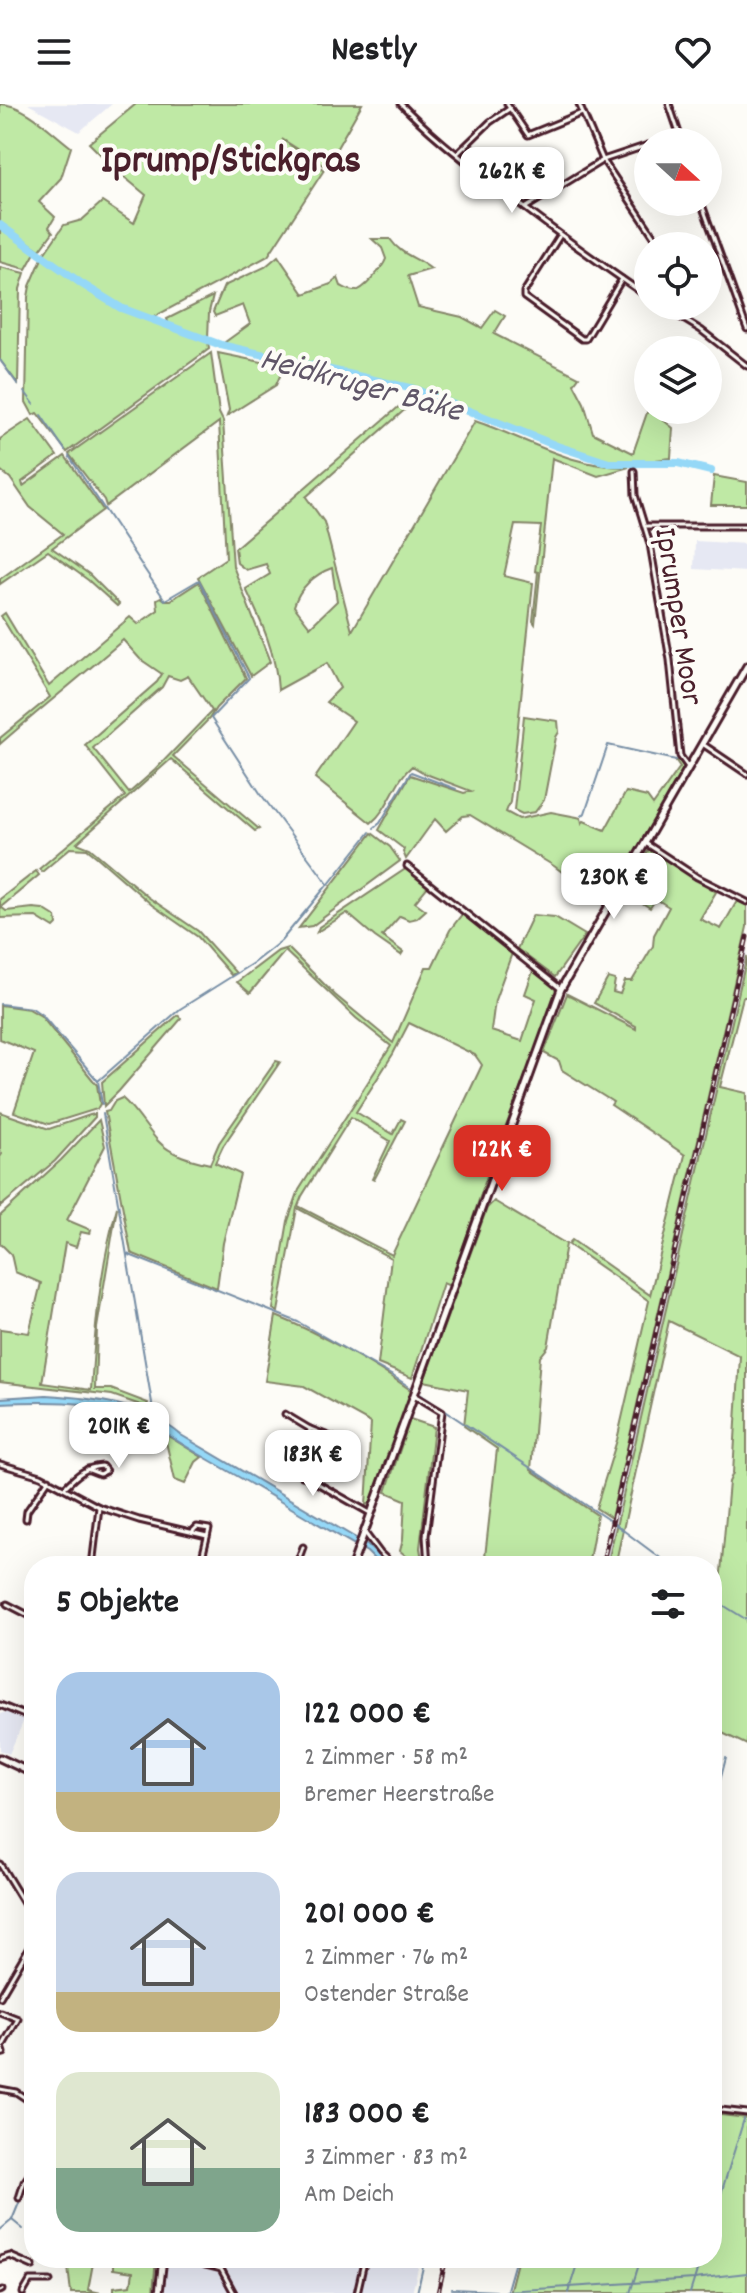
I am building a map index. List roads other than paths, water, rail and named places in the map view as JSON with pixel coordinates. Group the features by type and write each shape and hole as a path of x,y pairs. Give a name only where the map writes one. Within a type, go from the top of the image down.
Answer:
{"main road":[{"path":"356,1556 561,989 747,666"},
{"path":"0,1758 24,1769"},
{"path":"159,2293 162,2268"}],"street":[{"path":"401,104 457,155 560,235 634,287"},
{"path":"507,104 528,135 582,113"},
{"path":"579,104 603,160 651,232"},
{"path":"669,104 677,128"},
{"path":"457,155 490,122 509,109"},
{"path":"525,208 603,160 634,150"},
{"path":"706,216 747,329"},
{"path":"560,235 524,292 524,297 582,339 586,339 622,279"},
{"path":"685,320 747,366"},
{"name":"Iprumper Moor","path":"634,471 635,495 646,526 670,660 680,756 688,767"},
{"path":"646,526 747,526"},
{"path":"702,743 745,772 747,764"},
{"path":"645,842 697,877 747,902"},
{"path":"407,866 561,989"},
{"path":"415,1392 442,1412 426,1536 427,1556"},
{"path":"285,1414 310,1429 349,1444"},
{"path":"302,1476 310,1429"},
{"path":"269,1456 371,1513"},
{"path":"0,1464 49,1479 99,1507 207,1536"},
{"path":"65,1487 87,1469"},
{"path":"26,1519 27,1511 49,1479"},
{"path":"93,1556 99,1507"},
{"path":"192,1532 197,1527 209,1529 202,1556"},
{"path":"364,1532 383,1556"},
{"path":"300,1556 303,1547"},
{"path":"7,1604 24,1613"},
{"path":"1,1707 24,1715"},
{"path":"0,1864 24,1904"},
{"path":"0,1995 24,1955"},
{"path":"0,2012 18,2019 1,2047 4,2053 0,2054"},
{"path":"0,2089 16,2092 24,2097"},
{"path":"722,2110 747,2113"},
{"path":"19,2198 24,2182"},
{"path":"3,2250 2,2258 24,2260"},
{"path":"217,2268 221,2269 234,2293"},
{"path":"357,2293 363,2268"},
{"path":"23,2293 30,2281 50,2281"}],"water":[{"path":"46,1395 82,1398 117,1404 151,1416 366,1544 379,1556 371,1556 137,1418 112,1409 81,1404 0,1403 0,1398"}],"waterway":[{"name":"Heidkruger Bäke","path":"0,225 121,308 221,345 414,389 557,446 609,463 678,463 711,471"},
{"path":"0,360 18,385"},
{"path":"25,392 34,404"},
{"path":"41,415 65,450"},
{"path":"69,456 165,600 199,580 249,678 211,718 260,793 328,884 281,941 253,963 180,1009 98,1081"},
{"path":"582,816 608,745 676,760"},
{"path":"374,828 411,772 456,789"},
{"path":"329,884 370,832"},
{"path":"0,1004 32,1008 42,1015 98,1081 102,1104"},
{"path":"103,1114 152,1403 150,1416"},
{"path":"127,1254 298,1322 393,1376 658,1556"},
{"path":"723,1605 747,1620"},
{"path":"722,1773 726,1758"},
{"path":"722,2190 744,2119"},
{"path":"0,2230 12,2220 19,2203"},
{"path":"12,2220 23,2229"},
{"path":"417,2293 423,2268"},
{"path":"506,2293 513,2268"},
{"path":"568,2293 576,2268"},
{"path":"630,2293 638,2268"},
{"path":"690,2293 698,2268"},
{"path":"506,2291 747,2273"},
{"path":"452,2289 496,2291"}],"railway":[{"path":"604,1556 747,937"},
{"path":"438,2293 444,2268"}],"district":[{"name":"Iprump/Stickgras","path":"231,157"}]}
